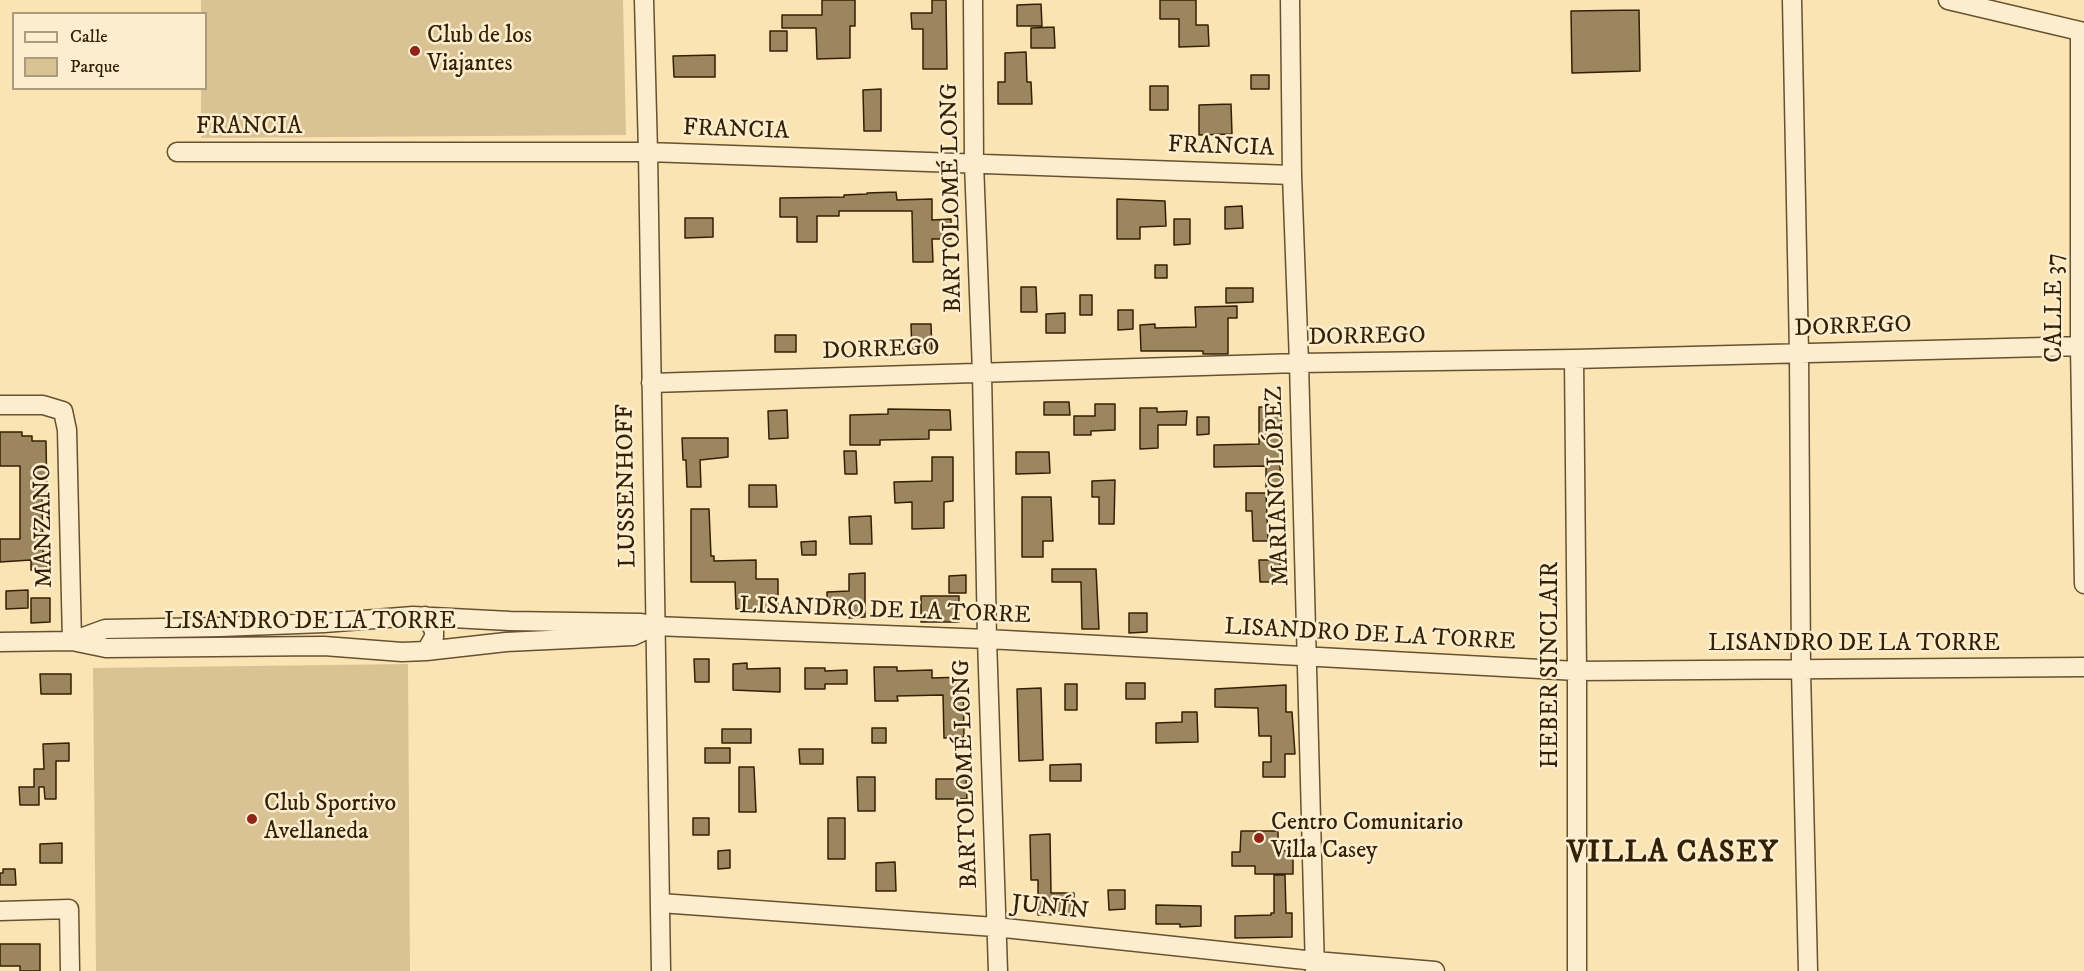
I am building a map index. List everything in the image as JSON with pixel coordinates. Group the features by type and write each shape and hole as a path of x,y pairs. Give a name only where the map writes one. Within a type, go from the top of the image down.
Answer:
{"street":[{"name":"LUSSENHOFF","path":"644,0 661,971"},
{"name":"BARTOLOMÉ LONG","path":"973,0 974,163 998,971"},
{"name":"MARIANO LÓPEZ","path":"1290,0 1292,175 1315,966"},
{"path":"1792,0 1799,353 1801,670 1808,971"},
{"path":"1948,0 2082,31"},
{"name":"CALLE 37","path":"2082,31 2084,584"},
{"name":"FRANCIA","path":"177,152 648,152 1292,175"},
{"name":"DORREGO","path":"651,383 1299,363 1574,359 2082,346"},
{"name":"HEBER SINCLAIR","path":"1574,359 1577,971"},
{"name":"MANZANO","path":"0,405 43,405 63,411 67,430 72,640"},
{"path":"425,616 434,630 434,637 426,651"},
{"name":"LISANDRO DE LA TORRE","path":"72,640 105,629 324,623 425,616 510,621 641,622 654,626 987,639 1577,671 2084,667"},
{"path":"401,617 395,625 394,639 402,652"},
{"path":"324,623 324,646"},
{"name":"LISANDRO DE LA TORRE","path":"0,642 72,640 106,648 324,646 402,652 506,642 633,636 654,626"},
{"path":"220,627 220,648"},
{"name":"JUNÍN","path":"660,903 995,927 1315,966 1435,971"},
{"path":"0,912 69,909 70,971"}],"green space":[{"name":"Club de los Viajantes","path":"201,0 623,0 626,135 201,138 201,90 207,90 207,12 201,12"},
{"name":"Club Sportivo Avellaneda","path":"408,664 410,971 96,971 93,668"}],"building":[{"path":"822,0 855,0 855,26 850,26 850,58 817,59 816,28 782,28 782,15 822,15"},
{"path":"932,0 946,0 947,69 923,69 923,29 912,29 911,13 932,13"},
{"path":"1160,0 1196,0 1196,25 1208,25 1209,46 1179,47 1179,19 1160,19"},
{"path":"1041,4 1042,26 1017,26 1017,5"},
{"path":"1639,10 1640,71 1572,73 1571,11"},
{"path":"1054,27 1055,48 1031,48 1031,28"},
{"path":"770,31 787,31 787,51 770,51"},
{"path":"1026,52 1027,82 1031,82 1032,104 998,104 998,82 1005,82 1005,53"},
{"path":"715,55 715,77 674,77 673,56"},
{"path":"1251,75 1269,75 1269,89 1251,89"},
{"path":"1150,86 1168,86 1168,110 1150,110"},
{"path":"881,89 881,131 864,131 863,90"},
{"path":"1231,104 1232,134 1199,135 1199,105"},
{"path":"896,192 897,200 932,199 932,220 951,219 951,239 932,239 933,262 913,262 912,211 839,211 839,216 817,216 817,242 797,242 797,217 780,217 780,198 844,197 844,195"},
{"path":"1117,199 1165,201 1166,226 1140,227 1140,239 1117,239"},
{"path":"1242,206 1243,228 1225,229 1225,207"},
{"path":"685,218 713,218 713,237 685,238"},
{"path":"1174,219 1190,219 1190,244 1174,245"},
{"path":"1155,265 1167,265 1167,278 1155,278"},
{"path":"1021,287 1036,287 1037,312 1021,312"},
{"path":"1226,288 1253,288 1253,302 1226,303"},
{"path":"1080,295 1092,295 1092,315 1080,315"},
{"path":"1237,306 1237,318 1228,318 1228,354 1203,354 1203,351 1141,351 1140,325 1155,324 1155,328 1196,327 1195,307"},
{"path":"1118,310 1133,310 1133,329 1118,330"},
{"path":"1065,313 1065,333 1046,333 1046,314"},
{"path":"911,324 931,324 932,352 912,353"},
{"path":"775,335 796,335 796,352 775,352"},
{"path":"1044,402 1069,402 1070,415 1044,415"},
{"path":"1095,404 1115,404 1115,430 1091,431 1091,435 1074,435 1074,416 1095,416"},
{"path":"1259,407 1281,407 1283,466 1280,466 1281,489 1266,489 1266,466 1214,467 1214,445 1259,444"},
{"path":"1140,408 1157,408 1157,412 1187,411 1186,425 1158,425 1158,448 1140,449"},
{"path":"888,409 950,410 951,430 929,430 929,439 880,440 880,445 850,445 850,415 888,414"},
{"path":"787,410 788,438 769,439 768,411"},
{"path":"1197,417 1209,417 1209,434 1197,435"},
{"path":"0,432 22,432 22,436 32,436 32,441 46,441 47,497 42,497 43,552 47,552 47,570 31,570 31,560 0,562 0,539 20,539 20,466 0,466"},
{"path":"682,438 728,438 728,457 700,460 701,487 687,487"},
{"path":"844,451 856,451 857,474 845,474"},
{"path":"1016,452 1049,452 1050,473 1016,474"},
{"path":"932,457 953,457 953,501 944,502 944,528 912,529 912,502 895,503 894,482 932,481"},
{"path":"1115,480 1114,524 1099,524 1099,497 1092,497 1092,481"},
{"path":"749,485 776,485 777,507 749,507"},
{"path":"1246,493 1266,493 1268,541 1253,541 1252,511 1246,511"},
{"path":"1022,497 1051,497 1053,541 1043,541 1043,557 1022,557"},
{"path":"691,509 709,509 711,556 714,556 714,561 756,560 756,579 778,579 778,608 736,609 735,582 691,582"},
{"path":"871,516 872,544 850,544 849,517"},
{"path":"816,541 816,555 802,555 801,542"},
{"path":"1259,560 1280,560 1281,582 1260,582"},
{"path":"1052,569 1096,569 1099,629 1082,629 1081,582 1052,582"},
{"path":"865,573 865,617 849,618 849,610 827,610 827,592 849,591 849,574"},
{"path":"966,575 966,593 949,593 949,576"},
{"path":"28,590 28,608 6,609 6,591"},
{"path":"921,596 959,596 959,622 921,622"},
{"path":"31,598 50,598 50,622 31,623"},
{"path":"1129,613 1147,613 1147,632 1129,633"},
{"path":"694,659 709,659 709,682 695,682"},
{"path":"747,663 747,669 780,668 780,692 733,690 733,664"},
{"path":"874,667 897,667 897,671 932,670 932,678 963,677 964,737 944,738 943,695 897,696 898,701 875,701"},
{"path":"805,668 825,668 825,671 847,670 847,684 825,684 825,689 805,689"},
{"path":"40,674 71,674 71,694 41,694"},
{"path":"1126,683 1145,683 1145,699 1126,699"},
{"path":"1065,684 1077,684 1077,710 1065,710"},
{"path":"1286,685 1286,712 1292,712 1295,754 1285,754 1285,777 1263,777 1263,762 1271,762 1271,736 1259,736 1258,708 1215,707 1215,689"},
{"path":"1041,688 1043,760 1019,761 1017,689"},
{"path":"1182,712 1197,712 1198,742 1156,743 1156,723 1182,722"},
{"path":"872,728 886,728 886,743 872,743"},
{"path":"722,729 751,729 751,743 722,743"},
{"path":"69,743 69,761 56,761 56,799 45,799 44,787 39,787 39,805 20,805 19,787 34,787 34,769 44,769 43,744"},
{"path":"705,748 730,748 730,763 705,763"},
{"path":"799,749 823,749 823,764 800,764"},
{"path":"1081,764 1081,781 1050,781 1050,765"},
{"path":"739,767 754,767 756,812 739,812"},
{"path":"857,777 875,777 875,811 858,811"},
{"path":"936,779 966,779 967,799 936,799"},
{"path":"693,818 709,818 709,835 693,835"},
{"path":"828,818 845,818 845,859 828,859"},
{"path":"1241,831 1278,831 1278,851 1293,850 1293,874 1255,874 1255,866 1232,866 1232,852 1240,852"},
{"path":"1050,834 1051,893 1074,893 1074,914 1038,915 1038,880 1031,880 1030,835"},
{"path":"62,843 62,863 40,863 40,844"},
{"path":"730,850 730,868 718,869 718,851"},
{"path":"895,862 896,891 876,891 876,863"},
{"path":"3,869 15,869 16,885 0,885 0,873 3,873"},
{"path":"1274,875 1285,875 1286,913 1292,913 1292,937 1235,938 1235,916 1274,913"},
{"path":"1108,890 1125,890 1125,909 1109,910"},
{"path":"1156,905 1201,906 1201,926 1180,927 1180,924 1156,924"},
{"path":"0,944 40,944 40,971 20,971 20,966 0,966"}],"place":[{"name":"Club de los Viajantes","path":"415,51"},
{"name":"Club Sportivo Avellaneda","path":"252,819"},
{"name":"Centro Comunitario Villa Casey","path":"1259,838"}],"district":[{"name":"VILLA CASEY","path":"1673,855"}]}
